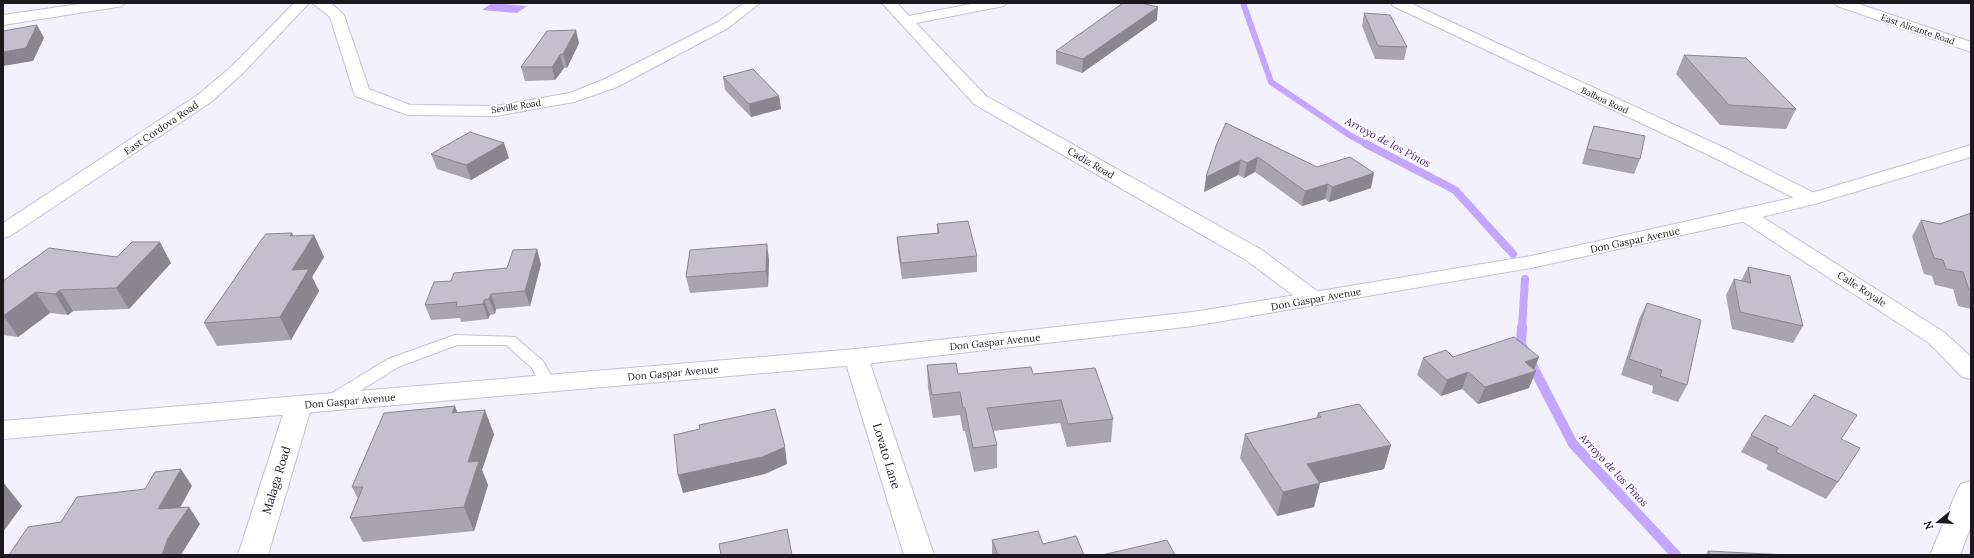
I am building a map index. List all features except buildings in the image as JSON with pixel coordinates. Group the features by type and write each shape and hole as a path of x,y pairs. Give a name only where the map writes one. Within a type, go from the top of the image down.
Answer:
{"street":[{"path":"3,20 117,3"},
{"name":"East Cordova Road","path":"3,232 205,98 237,70 302,3"},
{"name":"Seville Road","path":"319,3 326,6 337,15 361,92 408,110 496,111 574,97 611,83 723,24 753,3"},
{"name":"Cadiz Road","path":"889,3 980,100 1254,256 1313,299"},
{"path":"905,21 999,3"},
{"name":"Balboa Road","path":"1398,3 1722,154 1811,199"},
{"name":"East Alicante Road","path":"1842,3 1971,47"},
{"name":"Don Gaspar Avenue","path":"3,430 856,357 1193,319 1531,262 1746,215 1811,199 1971,151"},
{"name":"Calle Royale","path":"1746,215 1937,338 1971,371"},
{"name":"Lovato Lane","path":"856,357 918,555"},
{"name":"Malaga Road","path":"253,555 299,405"},
{"path":"1945,555 1971,491"}],"lane":[{"path":"330,402 393,363 455,340 510,340 538,365 547,383"}],"shaded area":[{"path":"492,3 527,6 517,13 482,10"}],"waterway":[{"name":"Arroyo de los Pinos","path":"1243,3 1271,82 1351,136 1368,145"},
{"name":"Arroyo de los Pinos","path":"1366,144 1455,190 1513,254"},
{"name":"Arroyo de los Pinos","path":"1522,328 1525,279"},
{"name":"Arroyo de los Pinos","path":"1522,327 1521,344 1573,444 1676,555"}]}
